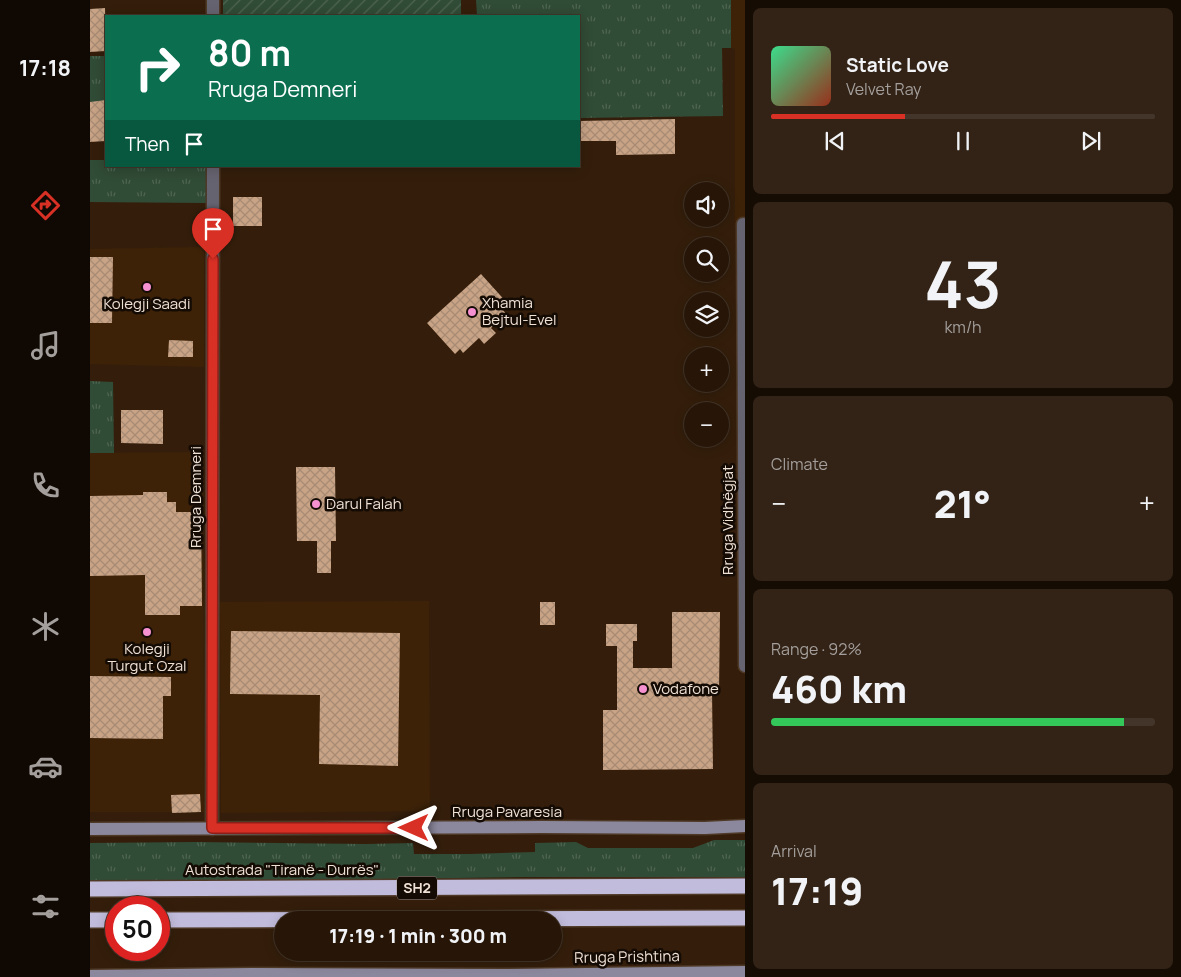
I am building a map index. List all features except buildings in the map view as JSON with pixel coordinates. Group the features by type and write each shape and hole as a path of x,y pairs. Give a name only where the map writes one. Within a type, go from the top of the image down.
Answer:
{"highway":[{"name":"Autostrada \"Tiranë - Durrës\"","path":"90,889 745,886"},
{"name":"SH2","path":"170,920 745,918"},
{"path":"90,920 105,920"}],"main road":[{"name":"Rruga Pavaresia","path":"90,829 706,828 745,826"},
{"name":"Rruga Prishtina","path":"90,976 242,974 738,974"}],"street":[{"path":"213,0 213,15"},
{"name":"Rruga Demneri","path":"212,828 213,167"},
{"name":"Rruga Vidhëgjat","path":"743,224 745,666"}],"shaded area":[{"path":"731,0 745,0 745,224 735,224 735,49 731,48"},
{"name":"Kolegji Saadi","path":"204,247 204,367 90,364 90,249"},
{"name":"Kolegji Turgut Ozal","path":"203,452 204,812 90,812 90,453"},
{"path":"429,601 430,811 221,813 220,602"}],"green space":[{"path":"223,0 461,0 461,15 223,15"},
{"path":"476,0 731,0 731,48 722,48 723,116 580,118 580,15 477,15"},
{"path":"90,56 105,56 105,117 90,118"},
{"path":"90,160 105,160 105,167 206,167 207,203 90,202"},
{"path":"90,381 113,382 114,453 90,453"},
{"path":"714,840 745,840 745,877 524,877 237,881 90,880 90,843 413,843 414,854 470,854 535,852 535,843 576,842 588,848 693,848"}],"place":[{"name":"Kolegji Saadi","path":"147,287"},
{"name":"Xhamia Bejtul-Evel","path":"472,312"},
{"name":"Darul Falah","path":"316,504"},
{"name":"Kolegji Turgut Ozal","path":"147,632"},
{"name":"Vodafone","path":"643,689"}],"route":[{"path":"213,259 212,828 414,828"}]}
